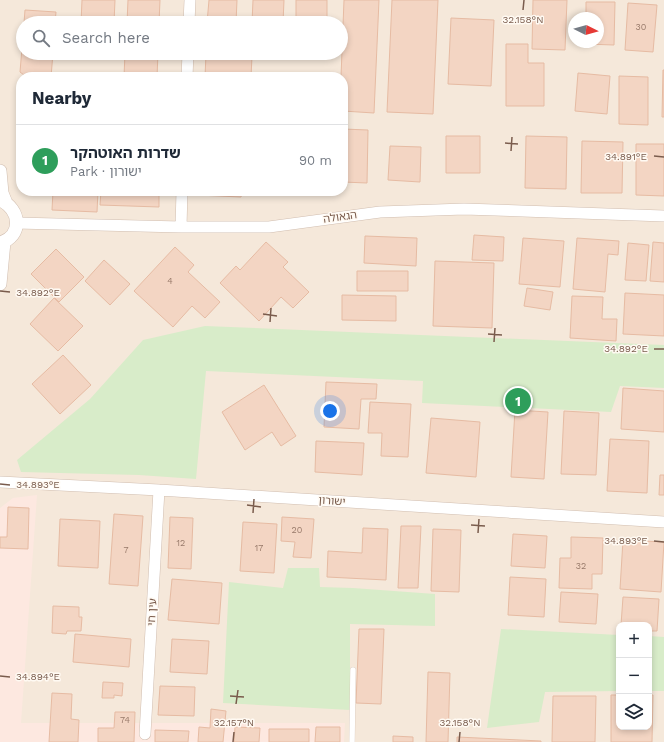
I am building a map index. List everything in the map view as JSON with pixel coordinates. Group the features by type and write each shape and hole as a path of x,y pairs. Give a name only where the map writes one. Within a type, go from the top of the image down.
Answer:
{"street":[{"path":"189,16 190,0"},
{"path":"187,72 188,60"},
{"path":"0,171 3,202 14,211 16,223 13,234 2,242 0,284"},
{"path":"181,227 182,196"},
{"name":"הגאולה","path":"16,223 181,227 269,227 380,212 464,209 664,216"},
{"name":"ישורון","path":"0,482 159,490 664,522"},
{"name":"עין חי","path":"146,734 159,490"}],"lane":[{"path":"352,742 353,670"}],"shaded area":[{"path":"0,0 664,0 664,742 0,742"},
{"path":"37,495 21,723 345,723 344,742 0,742 0,508 13,498"}],"green space":[{"path":"205,326 664,345 664,388 620,386 611,412 422,403 423,381 206,371 196,479 139,475 21,472 17,460 90,399 143,340"},
{"path":"288,568 319,568 320,587 435,594 435,626 350,624 350,710 223,703 229,582 283,588"},
{"path":"501,629 616,635 616,691 545,692 539,722 487,728"},
{"path":"652,636 664,637 664,691 652,691"}],"building":[{"path":"82,0 115,0 114,16 81,16"},
{"path":"128,0 160,0 159,16 127,16"},
{"path":"209,0 237,0 236,16 208,16"},
{"path":"253,0 284,0 283,16 252,16"},
{"path":"296,0 327,0 327,16 296,16"},
{"path":"344,0 379,0 374,113 348,111 348,72 341,72 342,60 348,60 348,16 343,16"},
{"path":"392,0 438,0 433,114 387,112"},
{"path":"533,0 567,0 565,50 532,49"},
{"path":"586,2 615,2 614,45 604,45 604,12 586,12"},
{"path":"628,3 657,5 653,52 625,50"},
{"path":"25,10 56,12 56,16 25,16"},
{"path":"451,18 494,20 491,86 448,84"},
{"path":"506,44 528,44 528,63 544,63 544,106 506,106"},
{"path":"21,60 52,60 51,72 20,72"},
{"path":"125,60 158,60 157,72 124,72"},
{"path":"206,60 252,60 251,72 205,72"},
{"path":"663,70 664,117 662,117"},
{"path":"578,73 610,76 607,114 575,111"},
{"path":"619,76 648,77 648,125 619,124"},
{"path":"348,129 368,130 367,183 348,182"},
{"path":"446,136 480,136 480,173 446,173"},
{"path":"526,136 567,137 566,189 525,188"},
{"path":"582,141 623,142 622,193 581,193"},
{"path":"636,144 664,144 664,196 636,195"},
{"path":"390,146 421,147 420,182 388,180"},
{"path":"53,196 98,196 97,212 52,210"},
{"path":"101,196 159,196 159,207 100,205"},
{"path":"220,196 241,196 241,197"},
{"path":"474,235 504,237 503,261 472,260"},
{"path":"365,236 417,238 416,266 364,263"},
{"path":"523,238 564,241 560,287 519,284"},
{"path":"577,238 619,241 618,255 608,254 605,292 573,289"},
{"path":"266,242 288,262 283,267 309,292 293,308 281,297 259,321 220,283 236,266 240,270"},
{"path":"653,242 664,243 664,282 650,281"},
{"path":"628,243 649,245 646,281 625,280"},
{"path":"175,247 194,265 188,272 220,302 205,318 192,306 173,327 134,291"},
{"path":"56,249 84,277 59,302 31,274"},
{"path":"104,260 130,284 110,305 85,281"},
{"path":"435,261 494,263 492,328 433,326"},
{"path":"357,271 408,271 408,291 357,291"},
{"path":"527,288 553,292 550,310 524,306"},
{"path":"625,293 664,295 664,336 623,334"},
{"path":"342,295 396,296 396,321 342,320"},
{"path":"572,296 603,297 602,319 617,319 616,341 570,338"},
{"path":"54,298 83,326 58,351 30,324"},
{"path":"63,355 91,385 60,414 32,384"},
{"path":"326,382 377,384 376,399 361,399 359,429 324,427"},
{"path":"264,385 296,436 281,446 272,432 245,450 222,412"},
{"path":"623,388 664,391 664,432 621,429"},
{"path":"370,402 411,404 408,457 381,456 382,433 368,433"},
{"path":"515,410 548,412 544,479 511,477"},
{"path":"564,411 599,413 596,475 561,474"},
{"path":"431,418 480,422 476,477 426,473"},
{"path":"610,439 649,441 647,493 607,491"},
{"path":"316,441 364,443 362,475 315,472"},
{"path":"660,475 664,475 664,495 659,495"},
{"path":"8,507 29,508 28,549 0,548 0,537 7,537"},
{"path":"114,514 143,516 138,586 109,584"},
{"path":"170,517 193,518 191,569 168,568"},
{"path":"282,517 314,519 311,558 293,557 295,542 281,541"},
{"path":"60,519 100,521 98,568 58,566"},
{"path":"243,522 277,524 274,573 240,571"},
{"path":"401,526 421,526 418,588 398,588"},
{"path":"363,528 388,529 386,580 327,577 328,551 362,553"},
{"path":"433,529 461,530 459,592 431,591"},
{"path":"513,534 547,536 545,568 511,566"},
{"path":"571,537 603,538 602,574 592,574 592,589 559,588 560,558 571,558"},
{"path":"623,540 664,542 661,592 620,589"},
{"path":"510,577 546,579 544,617 508,615"},
{"path":"172,579 222,583 219,624 168,620"},
{"path":"561,592 598,594 596,624 559,622"},
{"path":"623,597 659,599 657,631 652,631 652,622 621,622"},
{"path":"53,606 79,607 79,617 82,617 81,631 67,631 66,634 52,633"},
{"path":"359,629 384,629 381,704 356,703"},
{"path":"75,634 131,639 129,667 73,662"},
{"path":"172,639 209,641 207,674 170,672"},
{"path":"428,672 450,673 448,742 426,742"},
{"path":"103,682 123,683 122,696 114,695 114,698 102,698"},
{"path":"160,686 195,687 194,716 158,715"},
{"path":"52,693 72,694 71,719 79,720 78,742 49,742"},
{"path":"611,695 616,695 616,730 652,730 653,695 652,742 611,742"},
{"path":"553,696 596,696 595,742 552,742"},
{"path":"211,709 226,711 223,742 198,742 199,727 210,728"},
{"path":"115,712 135,712 134,742 98,742 98,728 114,728"},
{"path":"235,727 260,728 259,742 234,742"},
{"path":"316,727 340,727 340,742 315,742"},
{"path":"269,729 309,729 309,742 269,742"},
{"path":"155,730 189,731 188,742 155,742"},
{"path":"393,736 413,737 413,742 393,742"},
{"path":"457,737 541,741 541,742 457,742"}],"place":[{"name":"שדרות האוטהקר","path":"518,401"}]}
